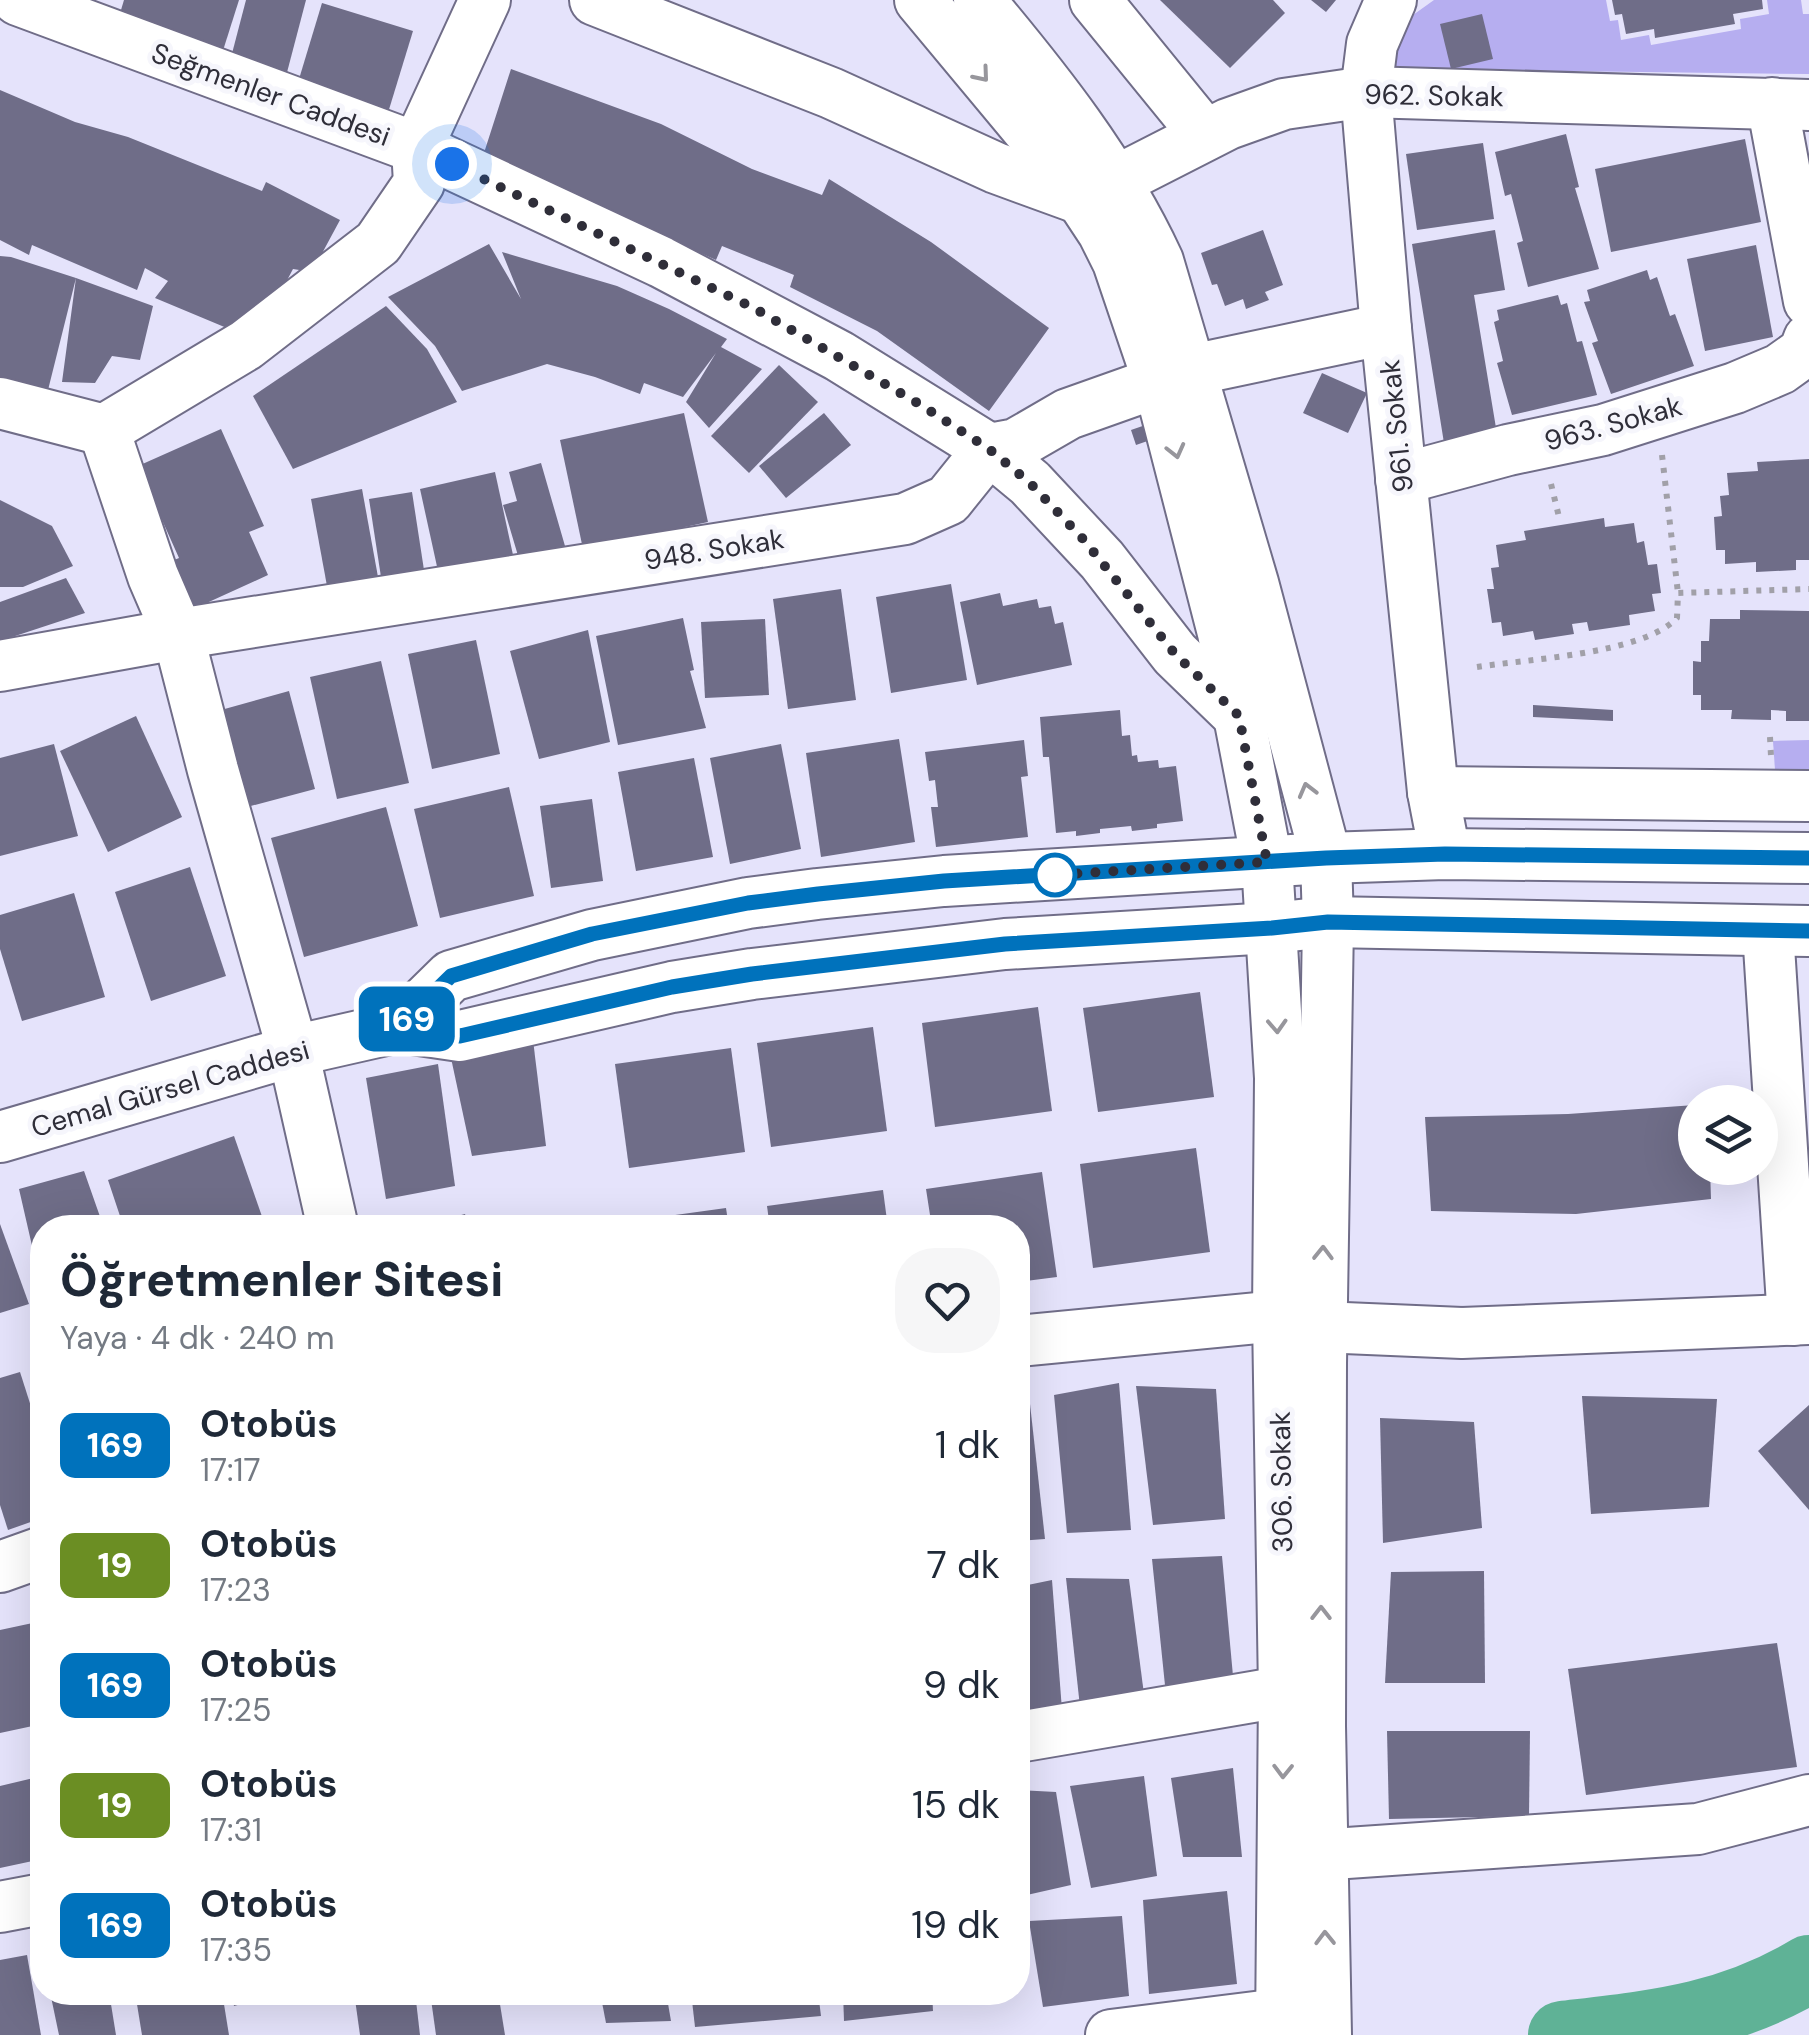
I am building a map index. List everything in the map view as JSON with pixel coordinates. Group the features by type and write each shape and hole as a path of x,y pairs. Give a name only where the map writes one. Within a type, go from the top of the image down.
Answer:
{"street":[{"name":"Seğmenler Caddesi","path":"18,0 417,148 752,307 839,356 989,449 1030,483 1067,519 1175,654 1239,716"},
{"path":"0,403 104,430 246,345 378,243 419,183 417,148 485,0"},
{"path":"595,0 831,93 996,168 1098,189"},
{"path":"920,0 1098,189 1140,221 1158,260 1175,375 1267,862 1300,1321"},
{"path":"980,0 1084,132 1098,189"},
{"path":"1095,0 1204,135"},
{"path":"1376,46 1413,0"},
{"name":"962. Sokak","path":"1098,189 1204,135 1284,104 1376,46 1790,104"},
{"name":"961. Sokak","path":"1376,46 1386,329 1433,792 1445,854"},
{"path":"1790,104 1809,301"},
{"path":"989,449 1016,444 1068,414 1175,375 1386,329"},
{"name":"963. Sokak","path":"1401,478 1602,430 1735,388 1780,369 1804,352 1809,339"},
{"path":"1111,2035 1303,2023 1300,1321 1328,922 1326,858 1175,375"},
{"path":"104,430 153,576 178,634 293,1051 331,1215"},
{"name":"948. Sokak","path":"0,666 178,634 904,519 948,500 989,449"},
{"path":"1433,792 1809,796"},
{"path":"399,1027 451,976 592,934 748,903 944,881 1326,858 1445,854 1809,858"},
{"name":"Cemal Gürsel Caddesi","path":"0,1137 293,1051 399,1027 460,1036 672,987 1005,944 1328,922 1789,931"},
{"path":"1030,1341 1300,1321 1462,1333 1801,1319 1789,931"},
{"path":"0,1568 30,1557"},
{"path":"1030,1735 1302,1689"},
{"path":"1302,1856 1698,1829 1809,1800"},
{"path":"0,1908 30,1902"}],"path":[{"path":"1477,667 1626,645 1653,636 1677,618 1678,593 1662,451"},
{"path":"1678,593 1809,589"}],"shaded area":[{"path":"0,0 1809,0 1809,2035 0,2035"},
{"path":"1434,0 1606,0 1610,21 1618,20 1621,40 1649,35 1651,45 1741,29 1740,19 1769,14 1767,0 1801,0 1803,14 1809,14 1809,74 1391,69 1385,35"},
{"path":"1809,740 1809,769 1775,770 1773,741"}],"building":[{"path":"124,0 239,0 220,60 118,20"},
{"path":"246,0 306,0 285,80 229,65"},
{"path":"1160,0 1273,0 1285,13 1230,68"},
{"path":"1311,0 1336,0 1326,12"},
{"path":"1612,0 1762,0 1763,9 1733,14 1735,24 1655,38 1654,29 1626,34 1622,14 1615,15"},
{"path":"322,3 413,31 387,116 296,89"},
{"path":"1482,14 1493,59 1451,69 1440,24"},
{"path":"511,69 661,124 752,169 822,195 829,179 931,242 1049,328 989,411 877,331 790,287 794,275 722,246 716,260 483,156"},
{"path":"0,90 262,191 266,182 340,220 312,272 293,269 274,305 234,331 155,298 168,281 145,268 137,290 32,245 29,255 0,240"},
{"path":"1566,134 1579,187 1575,188 1599,269 1528,287 1517,243 1523,241 1511,194 1505,196 1495,152"},
{"path":"1745,139 1761,222 1611,252 1595,169"},
{"path":"1483,143 1494,219 1417,230 1406,154"},
{"path":"1263,230 1283,285 1265,292 1269,300 1246,309 1243,299 1225,306 1217,284 1212,285 1201,253"},
{"path":"1495,230 1505,290 1474,295 1497,434 1444,443 1412,244"},
{"path":"489,244 521,299 502,252 617,286 669,309 727,339 721,347 762,369 709,428 686,402 716,353 683,397 644,383 640,394 547,364 462,391 435,346 388,297"},
{"path":"1756,245 1773,337 1705,351 1687,259"},
{"path":"0,256 76,278 47,394 0,380"},
{"path":"1647,270 1650,280 1657,277 1694,366 1611,394 1592,343 1598,341 1584,302 1590,301 1587,290"},
{"path":"76,278 153,306 140,360 112,356 95,383 62,382"},
{"path":"1558,295 1561,305 1567,303 1577,342 1582,341 1597,395 1512,415 1497,363 1503,361 1494,322 1499,320 1497,310"},
{"path":"386,306 427,349 457,402 293,469 253,396"},
{"path":"779,365 818,402 749,473 711,436"},
{"path":"1322,373 1367,393 1348,433 1303,413"},
{"path":"684,413 708,522 583,549 560,440"},
{"path":"824,413 851,445 786,498 759,466"},
{"path":"1157,421 1162,436 1136,445 1131,430"},
{"path":"221,429 264,526 249,532 268,575 189,611 167,563 179,558 138,466"},
{"path":"1809,459 1809,560 1796,560 1796,570 1756,572 1756,562 1725,564 1725,550 1716,550 1714,517 1722,516 1720,496 1729,495 1727,473 1758,471 1757,462"},
{"path":"541,463 565,546 519,559 503,505 517,501 509,472"},
{"path":"495,472 513,555 438,571 420,489"},
{"path":"362,489 378,577 327,586 311,499"},
{"path":"412,492 424,570 381,577 369,499"},
{"path":"0,500 52,526 73,566 23,587 0,587"},
{"path":"1604,518 1605,527 1634,523 1637,543 1644,541 1648,565 1657,564 1661,593 1652,594 1655,611 1629,615 1630,625 1589,631 1587,622 1572,624 1574,634 1535,640 1533,631 1503,636 1501,622 1492,623 1487,589 1494,589 1491,568 1499,567 1496,545 1526,540 1524,531"},
{"path":"66,578 85,613 0,641 0,602"},
{"path":"951,584 967,680 891,693 876,597"},
{"path":"841,589 856,700 788,709 773,599"},
{"path":"1000,593 1003,606 1037,599 1039,608 1051,606 1055,624 1063,622 1072,665 977,685 960,602"},
{"path":"1740,610 1809,611 1809,721 1786,721 1786,711 1771,710 1771,720 1731,719 1732,710 1701,710 1701,695 1693,695 1693,661 1701,662 1701,641 1709,641 1710,619 1740,619"},
{"path":"683,618 694,670 690,671 706,728 618,745 596,636"},
{"path":"765,619 769,695 705,698 701,622"},
{"path":"588,630 610,742 539,759 510,651"},
{"path":"476,640 500,754 432,769 408,654"},
{"path":"381,661 409,783 337,799 310,677"},
{"path":"289,691 315,789 247,807 221,710"},
{"path":"1533,705 1613,710 1613,721 1533,717"},
{"path":"1120,710 1122,736 1130,735 1132,756 1137,755 1138,762 1158,760 1159,768 1176,766 1183,821 1132,831 1131,826 1076,836 1076,831 1056,833 1049,757 1043,757 1040,717"},
{"path":"136,716 182,817 108,852 60,751"},
{"path":"899,739 915,842 821,857 806,753"},
{"path":"1024,740 1028,776 1021,777 1028,837 936,847 931,807 938,807 935,780 929,781 925,752"},
{"path":"54,744 78,836 0,856 0,758"},
{"path":"781,744 801,849 730,864 710,758"},
{"path":"694,758 713,857 636,871 618,772"},
{"path":"509,787 534,896 440,918 414,809"},
{"path":"592,799 603,881 551,888 540,806"},
{"path":"386,807 418,926 304,957 271,838"},
{"path":"190,867 226,976 151,1001 115,892"},
{"path":"74,893 105,997 22,1021 0,949 0,915"},
{"path":"1200,992 1214,1097 1098,1112 1083,1008"},
{"path":"1038,1007 1052,1111 935,1127 922,1023"},
{"path":"873,1027 887,1131 771,1147 757,1043"},
{"path":"533,1040 546,1146 472,1156 451,1058"},
{"path":"731,1048 745,1152 629,1168 615,1064"},
{"path":"438,1064 455,1186 386,1199 366,1078"},
{"path":"1678,1106 1678,1185 1711,1185 1711,1199 1576,1214 1431,1211 1425,1117 1568,1114"},
{"path":"234,1136 261,1215 120,1215 108,1180"},
{"path":"1196,1148 1210,1252 1093,1268 1080,1164"},
{"path":"84,1171 99,1215 30,1215 30,1237 19,1189"},
{"path":"1042,1172 1057,1277 1030,1280 1030,1215 930,1215 926,1189"},
{"path":"883,1190 886,1215 768,1215 767,1206"},
{"path":"726,1208 727,1215 675,1215"},
{"path":"0,1224 29,1304 0,1313"},
{"path":"20,1372 30,1403 30,1522 8,1530 0,1505 0,1378"},
{"path":"1119,1383 1131,1530 1067,1533 1054,1395"},
{"path":"1136,1386 1216,1389 1225,1519 1153,1525"},
{"path":"1582,1396 1717,1399 1709,1507 1591,1514"},
{"path":"1030,1404 1045,1539 1030,1540"},
{"path":"1809,1405 1809,1510 1758,1451"},
{"path":"1380,1418 1474,1422 1482,1528 1383,1543"},
{"path":"1222,1556 1234,1687 1166,1695 1152,1559"},
{"path":"1484,1571 1485,1683 1385,1683 1391,1572"},
{"path":"1066,1578 1129,1579 1145,1702 1080,1707"},
{"path":"1052,1580 1062,1710 1030,1716 1030,1585"},
{"path":"30,1624 30,1727 0,1733 0,1630"},
{"path":"1777,1643 1797,1767 1586,1795 1568,1669"},
{"path":"1387,1731 1530,1731 1529,1816 1389,1819"},
{"path":"1233,1768 1242,1857 1183,1857 1171,1778"},
{"path":"1144,1776 1157,1876 1091,1888 1070,1786"},
{"path":"30,1779 30,1862 0,1868 0,1786"},
{"path":"1030,1791 1056,1792 1071,1885 1030,1894"},
{"path":"1227,1891 1237,1984 1149,1994 1143,1900"},
{"path":"1122,1916 1129,1996 1043,2007 1030,1921"},
{"path":"27,1955 30,2005 36,2005 41,2035 0,2035 0,1960"},
{"path":"53,2005 111,2005 116,2035 59,2035"},
{"path":"137,2005 224,2005 229,2035 142,2035"},
{"path":"356,2005 417,2005 420,2035 360,2035"},
{"path":"432,2005 500,2005 505,2035 436,2035"},
{"path":"603,2005 668,2005 671,2021 606,2023"},
{"path":"692,2005 820,2005 821,2016 695,2027"},
{"path":"843,2005 933,2005 933,2011 844,2021"}],"waterway":[{"path":"1562,2035 1659,2022 1719,2009 1809,1969"}],"bus line":[{"name":"169","path":"1809,858 1445,854 1326,858 944,881 818,894 748,903 592,934 451,976 399,1027 460,1036 672,987 752,974 1005,944 1328,922 1809,931"}],"route":[{"path":"452,164 752,307 989,449 1067,519 1175,654 1239,716 1267,862 1055,875"}]}
